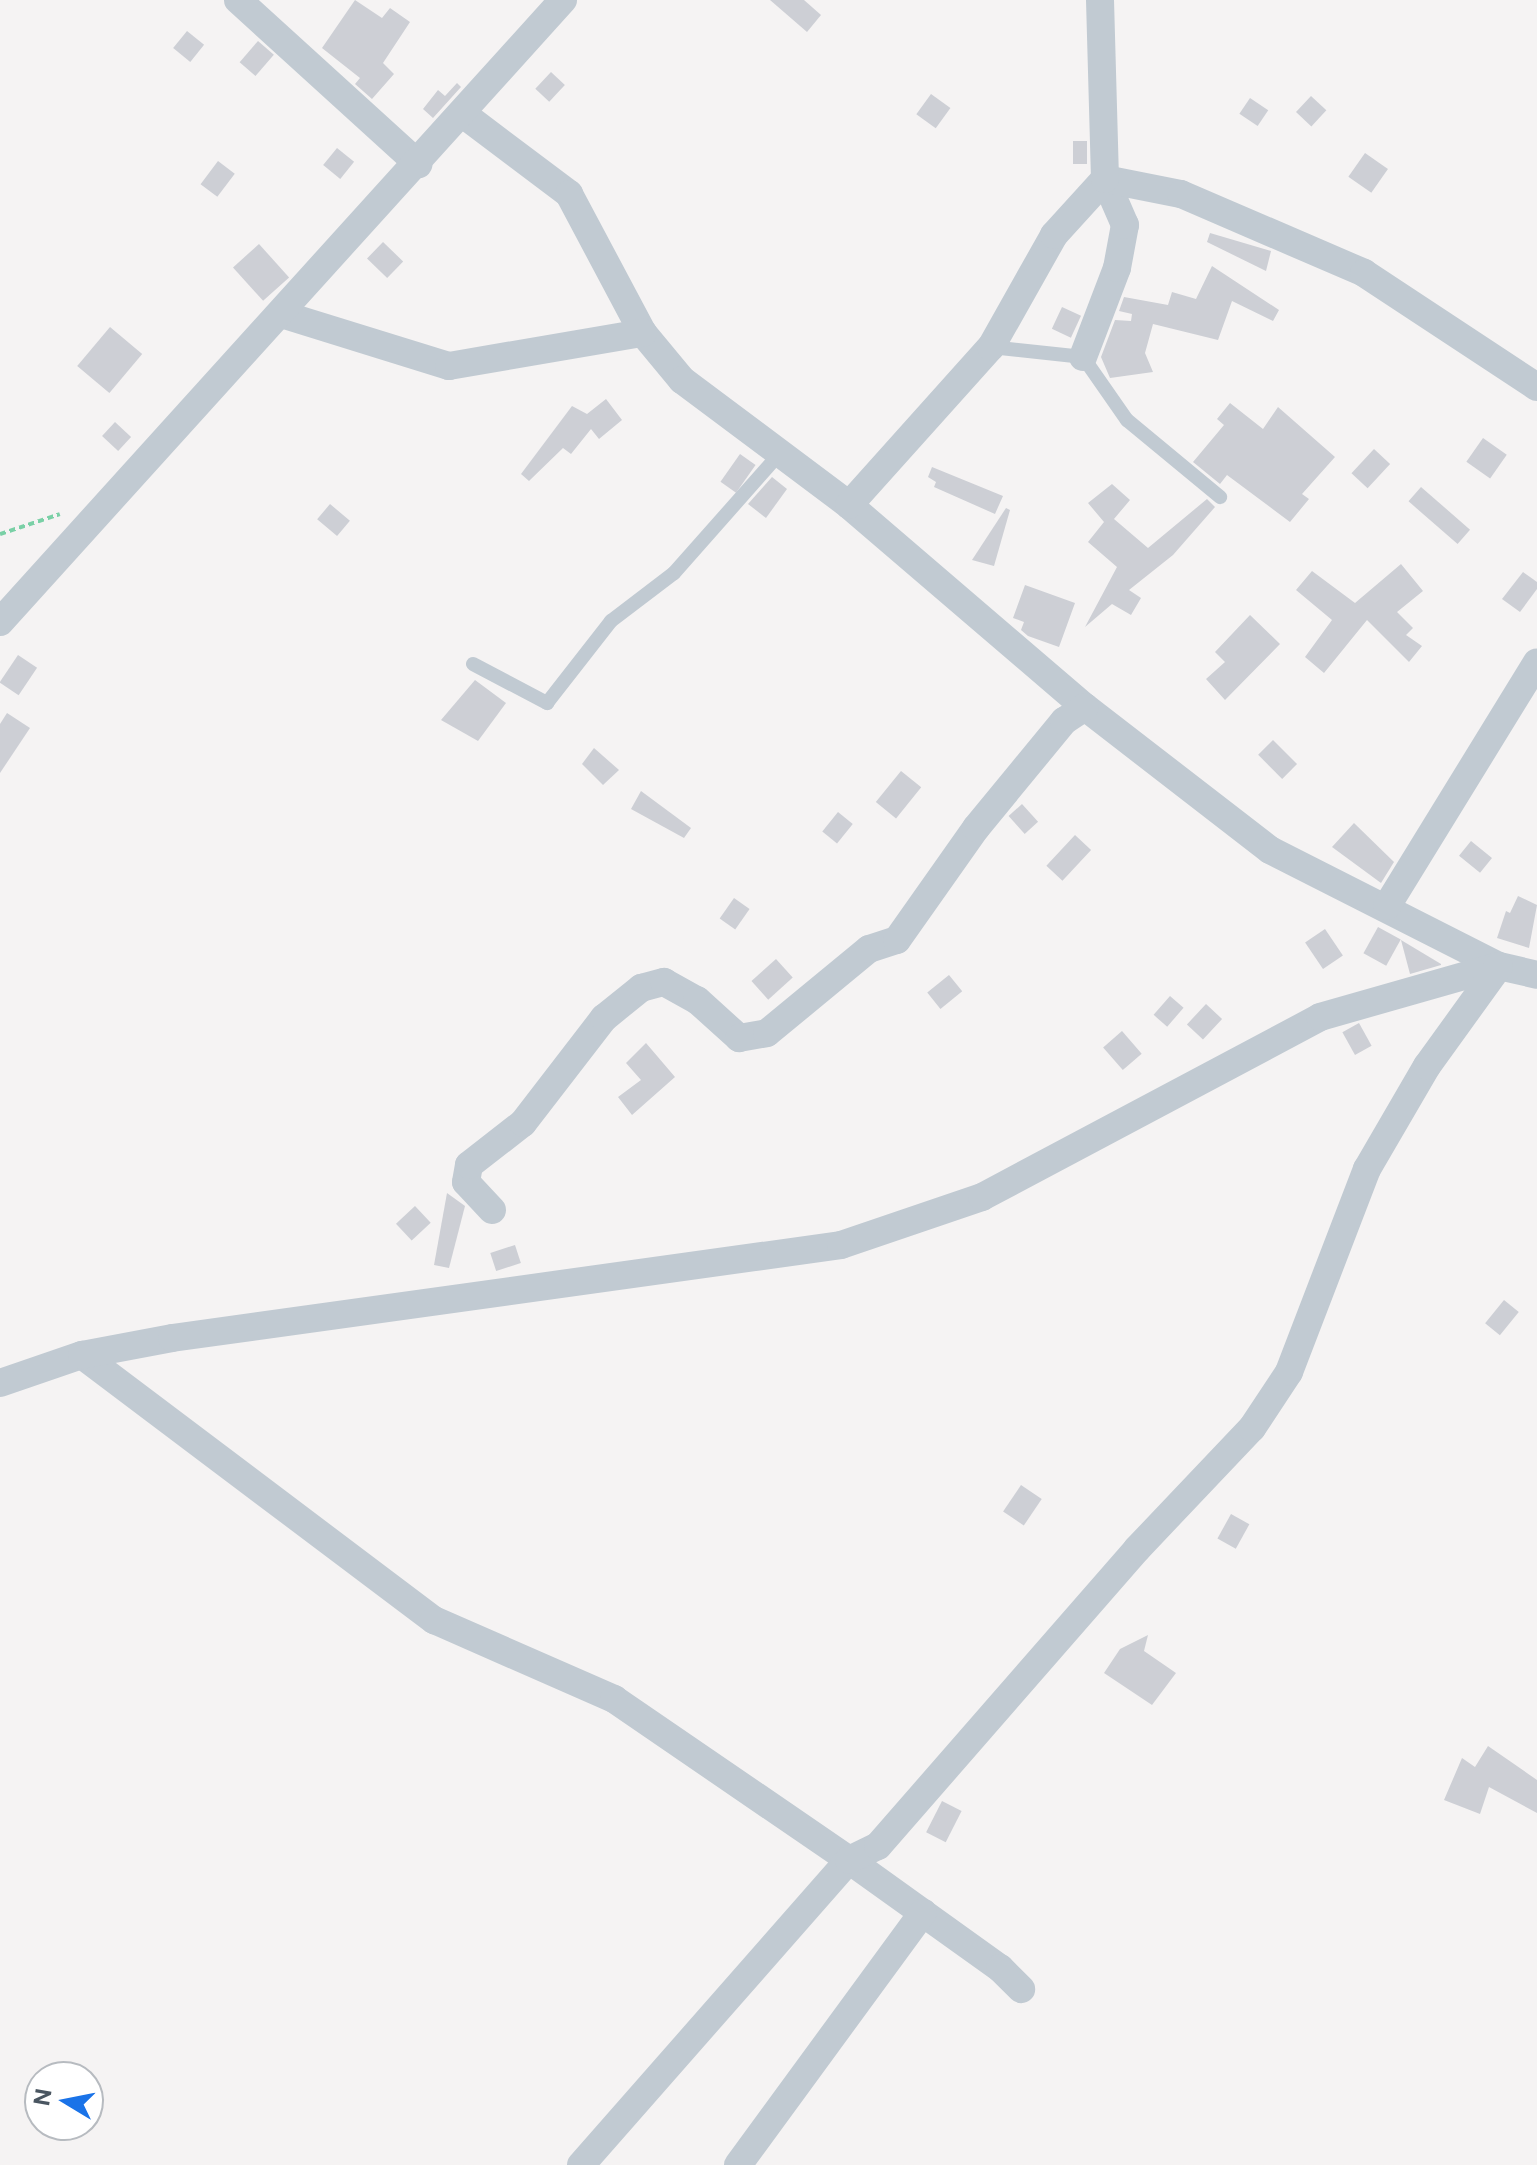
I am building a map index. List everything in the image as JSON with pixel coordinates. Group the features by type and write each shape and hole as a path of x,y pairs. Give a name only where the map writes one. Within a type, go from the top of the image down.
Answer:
{"street":[{"path":"238,0 418,164"},
{"path":"0,622 418,164 563,0"},
{"path":"1083,357 1117,268 1125,225 1105,179 1100,0"},
{"path":"463,114 569,194 643,333 682,380 849,505 1085,707 1270,850 1387,906 1499,966 1537,975"},
{"path":"849,505 991,347 1054,235 1105,179"},
{"path":"1105,179 1181,194 1364,273 1537,387"},
{"path":"281,314 449,366 643,333"},
{"path":"1387,906 1537,662"},
{"path":"492,1210 466,1182 469,1165 523,1123 604,1018 641,988 664,982 697,1000 739,1038 767,1033 869,949 897,940 976,828 1064,721 1085,707"},
{"path":"0,1383 82,1355 172,1338 841,1245 982,1197 1320,1017 1499,966"},
{"path":"581,2165 849,1860 878,1846 1137,1549 1252,1428 1289,1372 1367,1169 1427,1066 1499,966"},
{"path":"82,1355 434,1620 614,1699 923,1912 1021,1989"},
{"path":"738,2165 923,1912"}],"lane":[{"path":"991,347 1083,357 1127,420 1220,497"},
{"path":"473,664 547,703 611,621 674,573 780,453"}],"path":[{"path":"0,534 72,510"}],"building":[{"path":"355,0 382,18 390,8 410,22 383,63 394,74 372,99 355,84 360,78 322,48"},
{"path":"770,0 804,0 821,15 807,32"},
{"path":"187,31 204,45 190,62 173,48"},
{"path":"258,41 274,55 255,76 240,62"},
{"path":"551,72 565,85 549,102 535,89"},
{"path":"457,83 461,87 433,118 423,109 438,90 445,96"},
{"path":"931,94 950,108 936,128 916,114"},
{"path":"1311,96 1326,110 1311,126 1296,112"},
{"path":"1250,98 1268,110 1258,126 1239,114"},
{"path":"1073,141 1087,141 1087,164 1073,164"},
{"path":"337,148 354,162 340,179 323,165"},
{"path":"1365,153 1388,169 1371,193 1348,177"},
{"path":"218,161 235,174 217,197 201,184"},
{"path":"1210,233 1271,251 1266,271 1207,242"},
{"path":"383,242 403,261 387,278 367,259"},
{"path":"259,244 289,277 263,301 233,267"},
{"path":"1212,266 1279,310 1273,321 1232,301 1218,340 1153,324 1145,353 1153,372 1110,378 1101,357 1115,320 1131,321 1132,314 1119,311 1124,297 1168,305 1172,292 1196,299"},
{"path":"1062,307 1081,316 1071,338 1052,329"},
{"path":"110,327 142,354 109,393 77,366"},
{"path":"606,399 622,420 599,439 591,429 571,454 563,448 529,481 521,474 572,406 587,414"},
{"path":"1230,403 1263,429 1278,407 1335,457 1302,494 1309,499 1290,522 1227,475 1220,484 1193,462 1224,425 1217,419"},
{"path":"115,422 131,437 118,451 102,436"},
{"path":"1483,438 1507,455 1490,478 1466,462"},
{"path":"1374,449 1390,464 1368,488 1351,473"},
{"path":"740,454 756,465 736,493 720,482"},
{"path":"932,467 1003,496 995,514 934,487 936,482 928,477"},
{"path":"772,477 787,489 766,518 748,504"},
{"path":"1112,484 1130,500 1114,519 1148,548 1207,499 1215,507 1173,555 1129,590 1141,598 1131,615 1112,604 1085,627 1117,567 1088,542 1104,522 1088,503"},
{"path":"1421,487 1470,530 1458,544 1409,501"},
{"path":"330,504 350,521 337,536 317,519"},
{"path":"1006,508 1010,510 994,566 972,560"},
{"path":"1401,564 1423,591 1397,612 1413,628 1406,635 1422,646 1409,662 1367,620 1324,673 1305,657 1332,620 1296,590 1312,571 1355,603"},
{"path":"1523,572 1537,582 1537,589 1520,612 1502,599"},
{"path":"1025,585 1075,603 1059,647 1028,636 1021,630 1024,622 1013,618"},
{"path":"1250,615 1280,644 1225,700 1206,679 1225,662 1215,652"},
{"path":"18,655 37,668 19,695 0,683"},
{"path":"475,680 506,703 478,741 441,720"},
{"path":"7,713 30,728 0,773 0,724"},
{"path":"1273,740 1297,764 1282,779 1258,755"},
{"path":"594,748 619,770 603,785 582,764"},
{"path":"901,771 921,787 896,818 876,802"},
{"path":"641,791 691,828 684,838 631,809"},
{"path":"1022,804 1038,822 1025,834 1009,816"},
{"path":"838,812 853,824 837,843 822,831"},
{"path":"1354,823 1394,862 1381,883 1332,847"},
{"path":"1075,835 1091,850 1062,881 1046,866"},
{"path":"1471,841 1492,858 1480,873 1459,856"},
{"path":"1518,896 1537,905 1529,948 1497,938 1506,911 1510,913"},
{"path":"734,898 750,909 735,929 720,918"},
{"path":"1378,927 1401,940 1386,966 1363,953"},
{"path":"1325,929 1343,956 1323,969 1305,942"},
{"path":"1401,940 1441,964 1441,965 1410,974"},
{"path":"776,959 793,978 768,1000 751,981"},
{"path":"949,975 962,991 940,1009 927,993"},
{"path":"1170,996 1184,1008 1167,1027 1154,1015"},
{"path":"1206,1004 1222,1019 1203,1039 1187,1024"},
{"path":"1359,1023 1372,1046 1355,1055 1342,1032"},
{"path":"1122,1031 1142,1054 1123,1070 1103,1047"},
{"path":"646,1043 675,1077 632,1115 618,1097 641,1080 626,1063"},
{"path":"447,1193 465,1206 449,1268 434,1265"},
{"path":"415,1206 431,1223 412,1241 396,1224"},
{"path":"515,1245 521,1263 496,1271 490,1253"},
{"path":"1504,1300 1519,1312 1500,1335 1485,1323"},
{"path":"1021,1485 1042,1499 1024,1526 1003,1512"},
{"path":"1231,1514 1249,1524 1236,1549 1217,1538"},
{"path":"1148,1635 1144,1651 1176,1673 1152,1705 1104,1673 1120,1649"},
{"path":"1488,1746 1537,1780 1537,1813 1489,1787 1480,1814 1444,1800 1462,1758 1475,1767"},
{"path":"942,1801 962,1811 946,1842 926,1832"}]}
